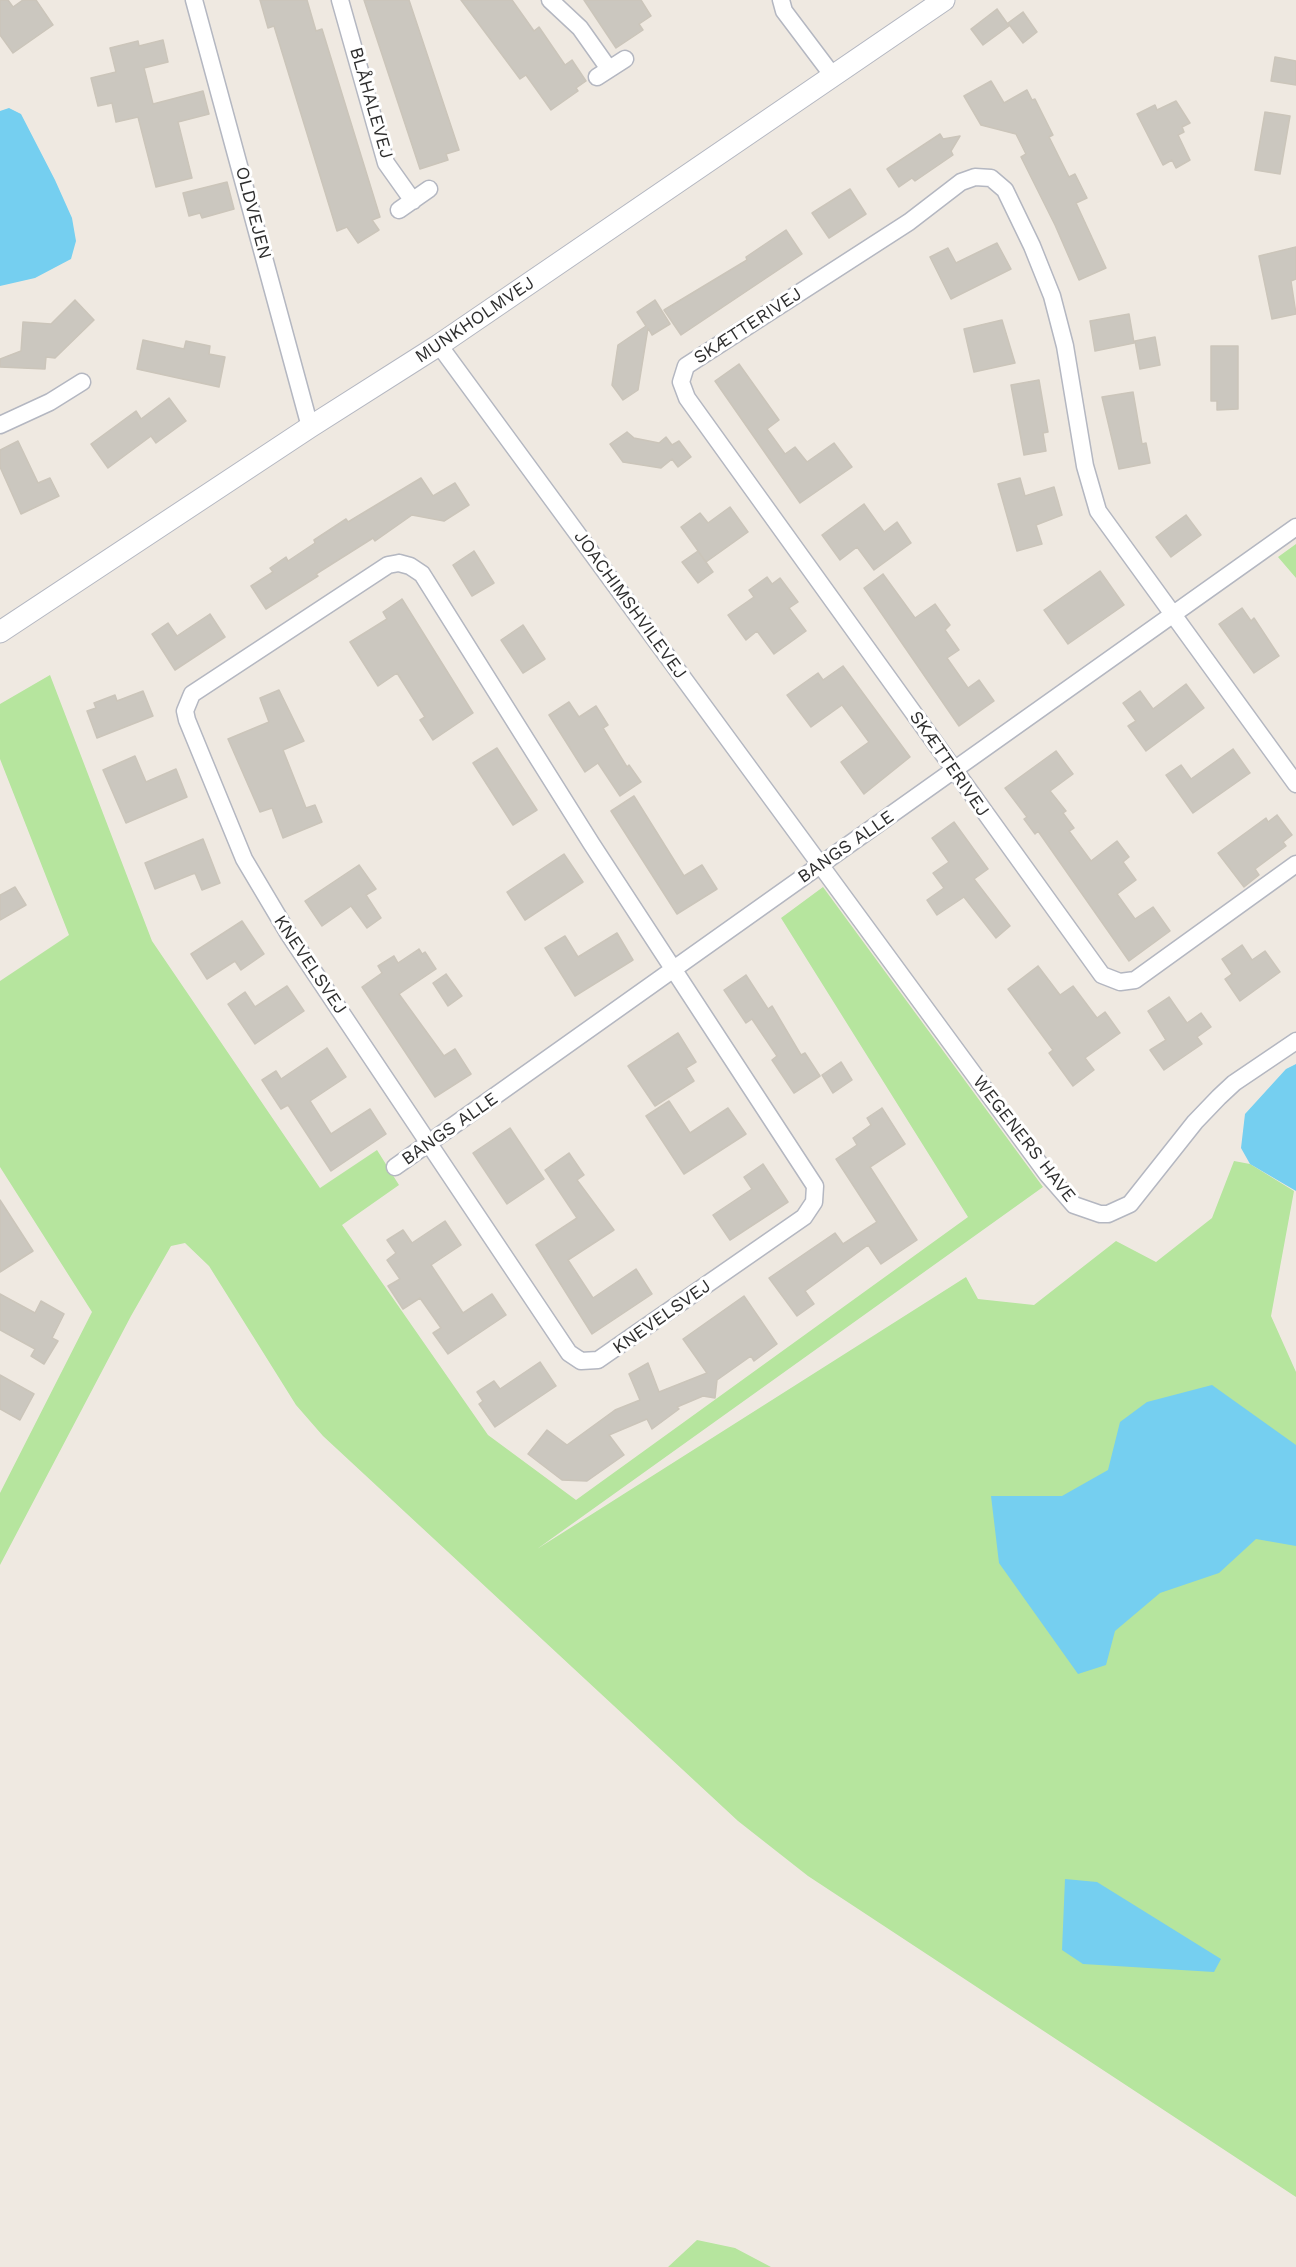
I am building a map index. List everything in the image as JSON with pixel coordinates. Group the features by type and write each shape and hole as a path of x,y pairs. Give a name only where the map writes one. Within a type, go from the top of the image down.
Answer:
{"street":[{"name":"OLDVEJEN","path":"194,0 310,427"},
{"name":"BLÅHALEVEJ","path":"340,0 386,163 406,205 429,189"},
{"path":"550,0 580,28 603,73 625,59"},
{"path":"781,0 784,10 832,76"},
{"name":"MUNKHOLMVEJ","path":"0,632 310,427 440,345 944,0"},
{"name":"SKÆTTERIVEJ","path":"1296,784 1104,521 1094,500 1085,466 1065,346 1052,296 1005,190 992,178 975,177 961,182 909,222 686,366 682,377 687,398 1099,972 1117,981 1135,980 1296,864"},
{"name":"JOACHIMSHVILEVEJ","path":"440,345 820,865"},
{"path":"0,425 50,402 82,381"},
{"name":"BANGS ALLE","path":"395,1167 1296,526"},
{"name":"KNEVELSVEJ","path":"399,563 410,566 422,574 674,969 813,1181 814,1202 804,1217 608,1355 594,1360 581,1361 569,1353 254,879 187,720 185,711 192,694 388,565 399,563"},
{"name":"WEGENERS HAVE","path":"820,865 1047,1174 1074,1205 1083,1210 1108,1214 1130,1204 1195,1122 1219,1097 1234,1083 1296,1041"}],"green space":[{"path":"1296,544 1296,578 1278,557"},
{"path":"50,675 152,941 320,1188 377,1150 399,1185 342,1225 488,1435 576,1500 968,1217 781,918 823,887 1043,1187 537,1549 966,1277 978,1299 1034,1305 1116,1241 1156,1262 1212,1218 1234,1161 1250,1164 1294,1191 1271,1316 1296,1372 1296,2197 808,1876 738,1821 323,1436 296,1405 209,1266 185,1243 171,1246 131,1316 0,1565 0,1493 92,1312 0,1167 0,981 69,935 0,759 0,704"},
{"path":"697,2240 735,2248 771,2267 668,2267"}],"water":[{"path":"9,108 21,114 55,180 72,218 76,241 71,259 35,278 0,286 0,111"},
{"path":"1296,1064 1296,1191 1250,1164 1241,1148 1245,1114 1286,1069"},
{"path":"1212,1385 1296,1445 1296,1546 1256,1539 1219,1573 1160,1593 1115,1631 1106,1665 1078,1674 999,1563 991,1496 1062,1496 1108,1470 1120,1422 1147,1402"},
{"path":"1065,1879 1097,1882 1221,1959 1214,1972 1083,1964 1062,1950"}],"building":[{"path":"0,0 8,0 13,7 23,0 36,0 53,25 13,53 0,35"},
{"path":"260,0 307,0 316,31 322,29 380,217 372,220 379,230 358,243 347,227 337,231 274,26 268,28"},
{"path":"364,0 409,0 459,150 446,154 448,160 420,169"},
{"path":"461,0 512,0 534,31 539,27 565,65 572,60 586,81 576,88 578,91 551,110 526,75 520,79"},
{"path":"584,0 641,0 651,16 639,24 643,30 616,48"},
{"path":"997,9 1009,26 983,45 971,29"},
{"path":"1023,12 1037,32 1023,43 1008,23"},
{"path":"163,40 168,62 144,68 153,104 203,91 209,114 178,122 192,178 156,187 138,117 116,122 112,103 98,106 91,78 116,72 110,48 138,41 139,46"},
{"path":"1275,57 1296,61 1296,85 1271,81"},
{"path":"991,81 1004,103 1027,90 1032,100 1035,99 1053,135 1049,137 1069,177 1075,174 1087,198 1076,203 1106,268 1079,280 1021,157 1026,154 1016,134 981,125 964,96"},
{"path":"1176,101 1190,123 1182,127 1184,132 1178,135 1190,160 1176,168 1172,160 1163,165 1137,114 1155,105 1157,110"},
{"path":"1265,112 1290,116 1280,174 1255,170"},
{"path":"940,134 943,139 960,136 951,151 953,155 915,181 912,178 899,187 887,169"},
{"path":"227,182 234,209 202,218 200,213 189,216 183,193"},
{"path":"850,189 866,214 829,238 812,213"},
{"path":"786,230 802,254 681,335 664,310 747,260 746,257"},
{"path":"997,243 1011,269 951,299 930,257 948,248 956,263"},
{"path":"1296,247 1296,279 1291,281 1296,314 1272,319 1259,256"},
{"path":"75,300 94,320 55,358 46,357 45,369 0,367 0,359 21,351 23,322 51,324"},
{"path":"655,300 670,324 652,335 648,328 638,390 623,400 612,385 618,345 646,326 637,312"},
{"path":"1129,314 1134,343 1095,351 1090,321"},
{"path":"1002,320 1015,363 974,372 964,329"},
{"path":"1155,337 1160,365 1140,369 1135,341"},
{"path":"143,340 184,349 186,341 210,346 209,354 225,357 219,387 137,369"},
{"path":"1211,346 1238,346 1238,409 1217,410 1217,401 1211,401"},
{"path":"739,364 779,420 767,429 785,454 795,447 807,462 834,443 852,467 800,503 715,381"},
{"path":"1039,380 1048,432 1043,433 1046,451 1024,455 1011,385"},
{"path":"1133,392 1142,444 1146,443 1150,463 1119,469 1102,397"},
{"path":"169,398 186,421 156,443 151,436 108,468 91,444 136,411 141,419"},
{"path":"627,432 634,438 659,443 666,437 672,445 679,441 691,457 678,467 672,459 661,468 623,462 610,444"},
{"path":"18,441 38,483 50,478 59,496 21,514 0,467 0,450"},
{"path":"421,478 433,496 455,483 469,505 444,521 412,515 375,541 373,538 316,574 318,576 266,609 251,586 273,572 270,568 286,557 288,561 346,519 348,522"},
{"path":"1020,478 1025,496 1054,487 1062,515 1036,525 1042,544 1017,551 998,484"},
{"path":"864,504 884,532 897,522 911,543 874,570 857,547 840,560 822,535"},
{"path":"730,507 748,532 706,562 681,527 700,513 708,523"},
{"path":"1186,515 1201,535 1171,557 1156,537"},
{"path":"474,551 494,583 472,596 453,565"},
{"path":"698,551 713,572 698,583 682,562"},
{"path":"1100,571 1124,605 1068,644 1044,610"},
{"path":"883,574 915,618 935,604 950,625 945,630 959,650 947,658 968,688 979,680 994,701 959,726 864,588"},
{"path":"767,577 772,584 780,578 798,602 789,608 806,631 774,654 757,631 746,640 728,615 754,597 749,590"},
{"path":"402,599 473,713 433,740 420,720 425,717 397,673 378,686 350,642 387,619 383,612"},
{"path":"1242,608 1251,621 1254,618 1279,656 1254,673 1219,624"},
{"path":"210,614 225,637 175,670 152,634 168,623 177,636"},
{"path":"523,625 545,659 523,673 501,640"},
{"path":"843,666 910,757 864,794 841,762 869,742 842,705 811,727 787,695 818,673 823,680"},
{"path":"1186,684 1204,708 1146,751 1128,726 1136,721 1123,703 1140,691 1153,709"},
{"path":"279,690 304,741 283,750 306,808 315,805 322,822 283,838 272,808 260,812 228,739 269,722 260,698"},
{"path":"143,691 153,716 97,738 87,711 96,708 94,703 115,695 117,701"},
{"path":"569,702 579,717 596,706 608,725 603,728 627,767 629,765 641,782 620,796 598,763 585,772 549,715"},
{"path":"497,748 537,810 513,825 473,763"},
{"path":"1233,749 1250,773 1193,813 1166,775 1181,765 1191,779"},
{"path":"1056,751 1073,774 1050,791 1066,811 1063,813 1074,828 1069,831 1091,861 1117,841 1129,857 1123,862 1136,880 1117,894 1135,919 1153,907 1170,931 1129,961 1038,831 1035,834 1024,819 1027,817 1005,788"},
{"path":"135,756 146,782 176,769 187,797 126,823 103,770"},
{"path":"634,796 684,876 702,865 717,889 677,914 611,811"},
{"path":"1277,815 1292,835 1283,842 1286,846 1255,869 1259,875 1244,887 1218,853 1266,818 1268,822"},
{"path":"954,822 988,869 974,879 1010,926 996,938 964,897 937,915 927,900 944,888 933,873 949,862 932,838"},
{"path":"203,839 220,883 202,890 195,873 155,889 145,863"},
{"path":"564,854 583,882 525,920 507,892"},
{"path":"359,865 376,889 366,895 381,918 367,928 351,906 322,926 305,901"},
{"path":"15,887 26,905 0,920 0,895"},
{"path":"242,921 264,954 241,970 235,961 207,979 191,954"},
{"path":"617,933 633,960 575,996 545,948 565,936 578,957"},
{"path":"1242,945 1252,960 1265,951 1280,972 1240,1001 1225,979 1232,974 1222,959"},
{"path":"419,949 422,954 425,952 436,969 399,994 444,1056 455,1049 471,1074 435,1097 362,987 382,973 378,966 394,956 398,963"},
{"path":"1038,966 1060,995 1073,986 1097,1018 1105,1012 1120,1033 1085,1058 1094,1070 1073,1086 1049,1053 1053,1050 1008,989"},
{"path":"446,974 462,996 448,1006 433,983"},
{"path":"746,975 768,1009 772,1006 801,1055 805,1053 820,1076 794,1093 772,1060 777,1056 752,1019 746,1023 724,990"},
{"path":"287,986 304,1011 255,1044 228,1004 245,992 255,1007"},
{"path":"1169,997 1187,1023 1201,1013 1211,1027 1197,1037 1202,1044 1164,1070 1150,1050 1166,1040 1148,1011"},
{"path":"678,1033 696,1062 686,1068 694,1081 655,1106 628,1066"},
{"path":"327,1048 346,1077 310,1101 331,1134 370,1109 386,1134 331,1171 288,1105 281,1109 262,1080 276,1071 281,1079"},
{"path":"841,1062 852,1080 833,1093 822,1075"},
{"path":"669,1101 690,1133 728,1108 746,1134 684,1174 646,1116"},
{"path":"882,1108 905,1144 870,1167 917,1240 881,1264 868,1245 805,1291 814,1304 797,1316 769,1278 835,1233 843,1244 877,1222 836,1159 857,1145 853,1138 871,1125 867,1118"},
{"path":"510,1128 544,1179 507,1204 473,1153"},
{"path":"569,1153 584,1175 577,1180 614,1230 568,1260 593,1298 636,1269 652,1294 592,1334 536,1245 577,1218 545,1170"},
{"path":"763,1164 788,1202 730,1240 713,1215 752,1189 744,1177"},
{"path":"0,1200 33,1251 0,1272"},
{"path":"445,1221 461,1245 431,1265 463,1313 492,1294 506,1315 448,1354 433,1333 441,1328 420,1298 403,1309 388,1286 400,1279 387,1260 396,1253 387,1240 403,1230 412,1243"},
{"path":"0,1294 35,1313 41,1301 64,1314 52,1338 58,1341 44,1364 31,1356 35,1349 0,1330"},
{"path":"744,1296 777,1344 754,1361 751,1356 717,1380 715,1398 703,1396 677,1407 679,1409 652,1429 647,1419 609,1435 624,1455 587,1481 562,1480 528,1454 547,1430 567,1445 615,1410 640,1400 629,1374 648,1363 659,1392 707,1373 683,1339"},
{"path":"540,1362 556,1386 495,1427 479,1404 483,1401 477,1392 494,1381 500,1389"},
{"path":"0,1375 34,1394 20,1420 0,1409"}]}
